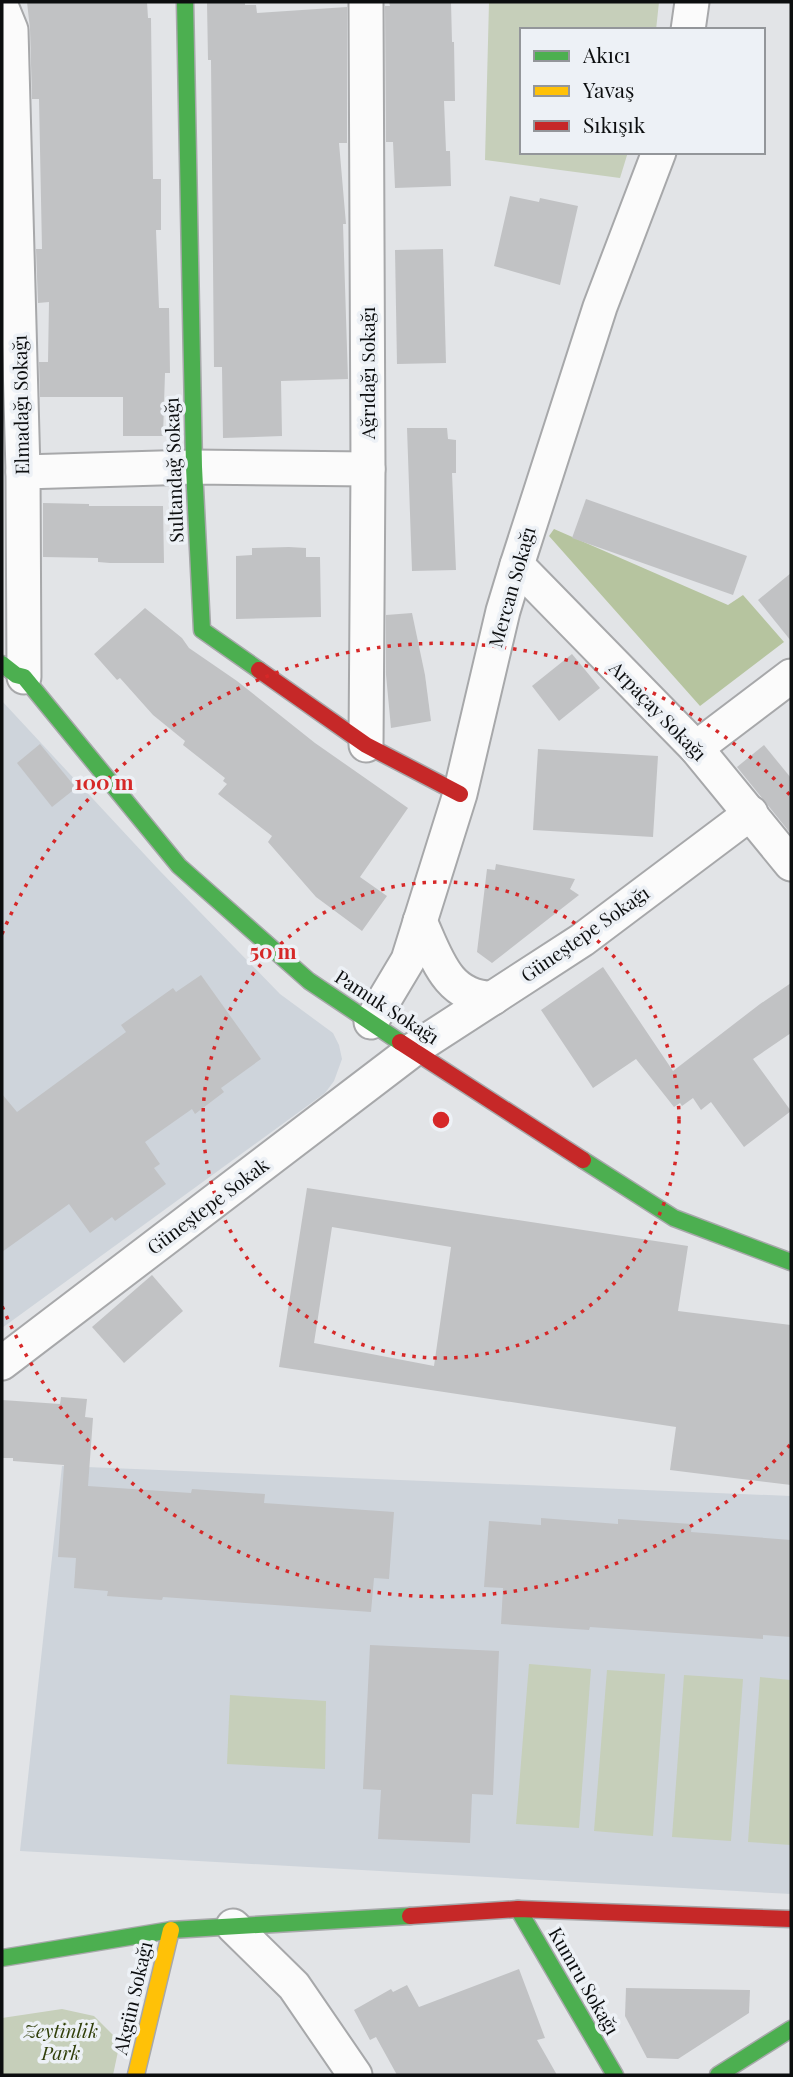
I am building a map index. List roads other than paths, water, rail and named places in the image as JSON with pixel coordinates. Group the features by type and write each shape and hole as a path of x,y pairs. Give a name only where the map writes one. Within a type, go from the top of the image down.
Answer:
{"street":[{"name":"Sultandağ Sokağı","path":"185,2 194,467 202,630 366,745 460,794"},
{"name":"Ağrıdağı Sokağı","path":"366,2 366,745"},
{"path":"688,28 692,2"},
{"name":"Elmadağı Sokağı","path":"2,8 11,30 11,345 23,472 13,671"},
{"name":"Mercan Sokağı","path":"371,1022 408,960 460,794 503,611 517,565 600,307 658,154"},
{"path":"23,472 194,467 368,469"},
{"name":"Arpaçay Sokağı","path":"517,565 696,748 791,864"},
{"name":"Pamuk Sokağı","path":"13,671 179,866 309,981 468,1087 674,1218 791,1262"},
{"path":"696,748 791,676"},
{"name":"Güneştepe Sokağı","path":"414,1049 582,940 751,813"},
{"path":"421,920 448,978 463,992 480,998 493,998"},
{"name":"Güneştepe Sokak","path":"2,1363 414,1049"},
{"path":"2,1958 170,1930 518,1909 791,1919"},
{"name":"Kumru Sokağı","path":"518,1909 615,2075"},
{"path":"233,1926 294,1986 355,2075"},
{"name":"Akgün Sokağı","path":"136,2075 170,1930"},
{"path":"718,2075 791,2029"}],"park label":[{"name":"Zeytinlik Park","path":"61,2042"}]}
